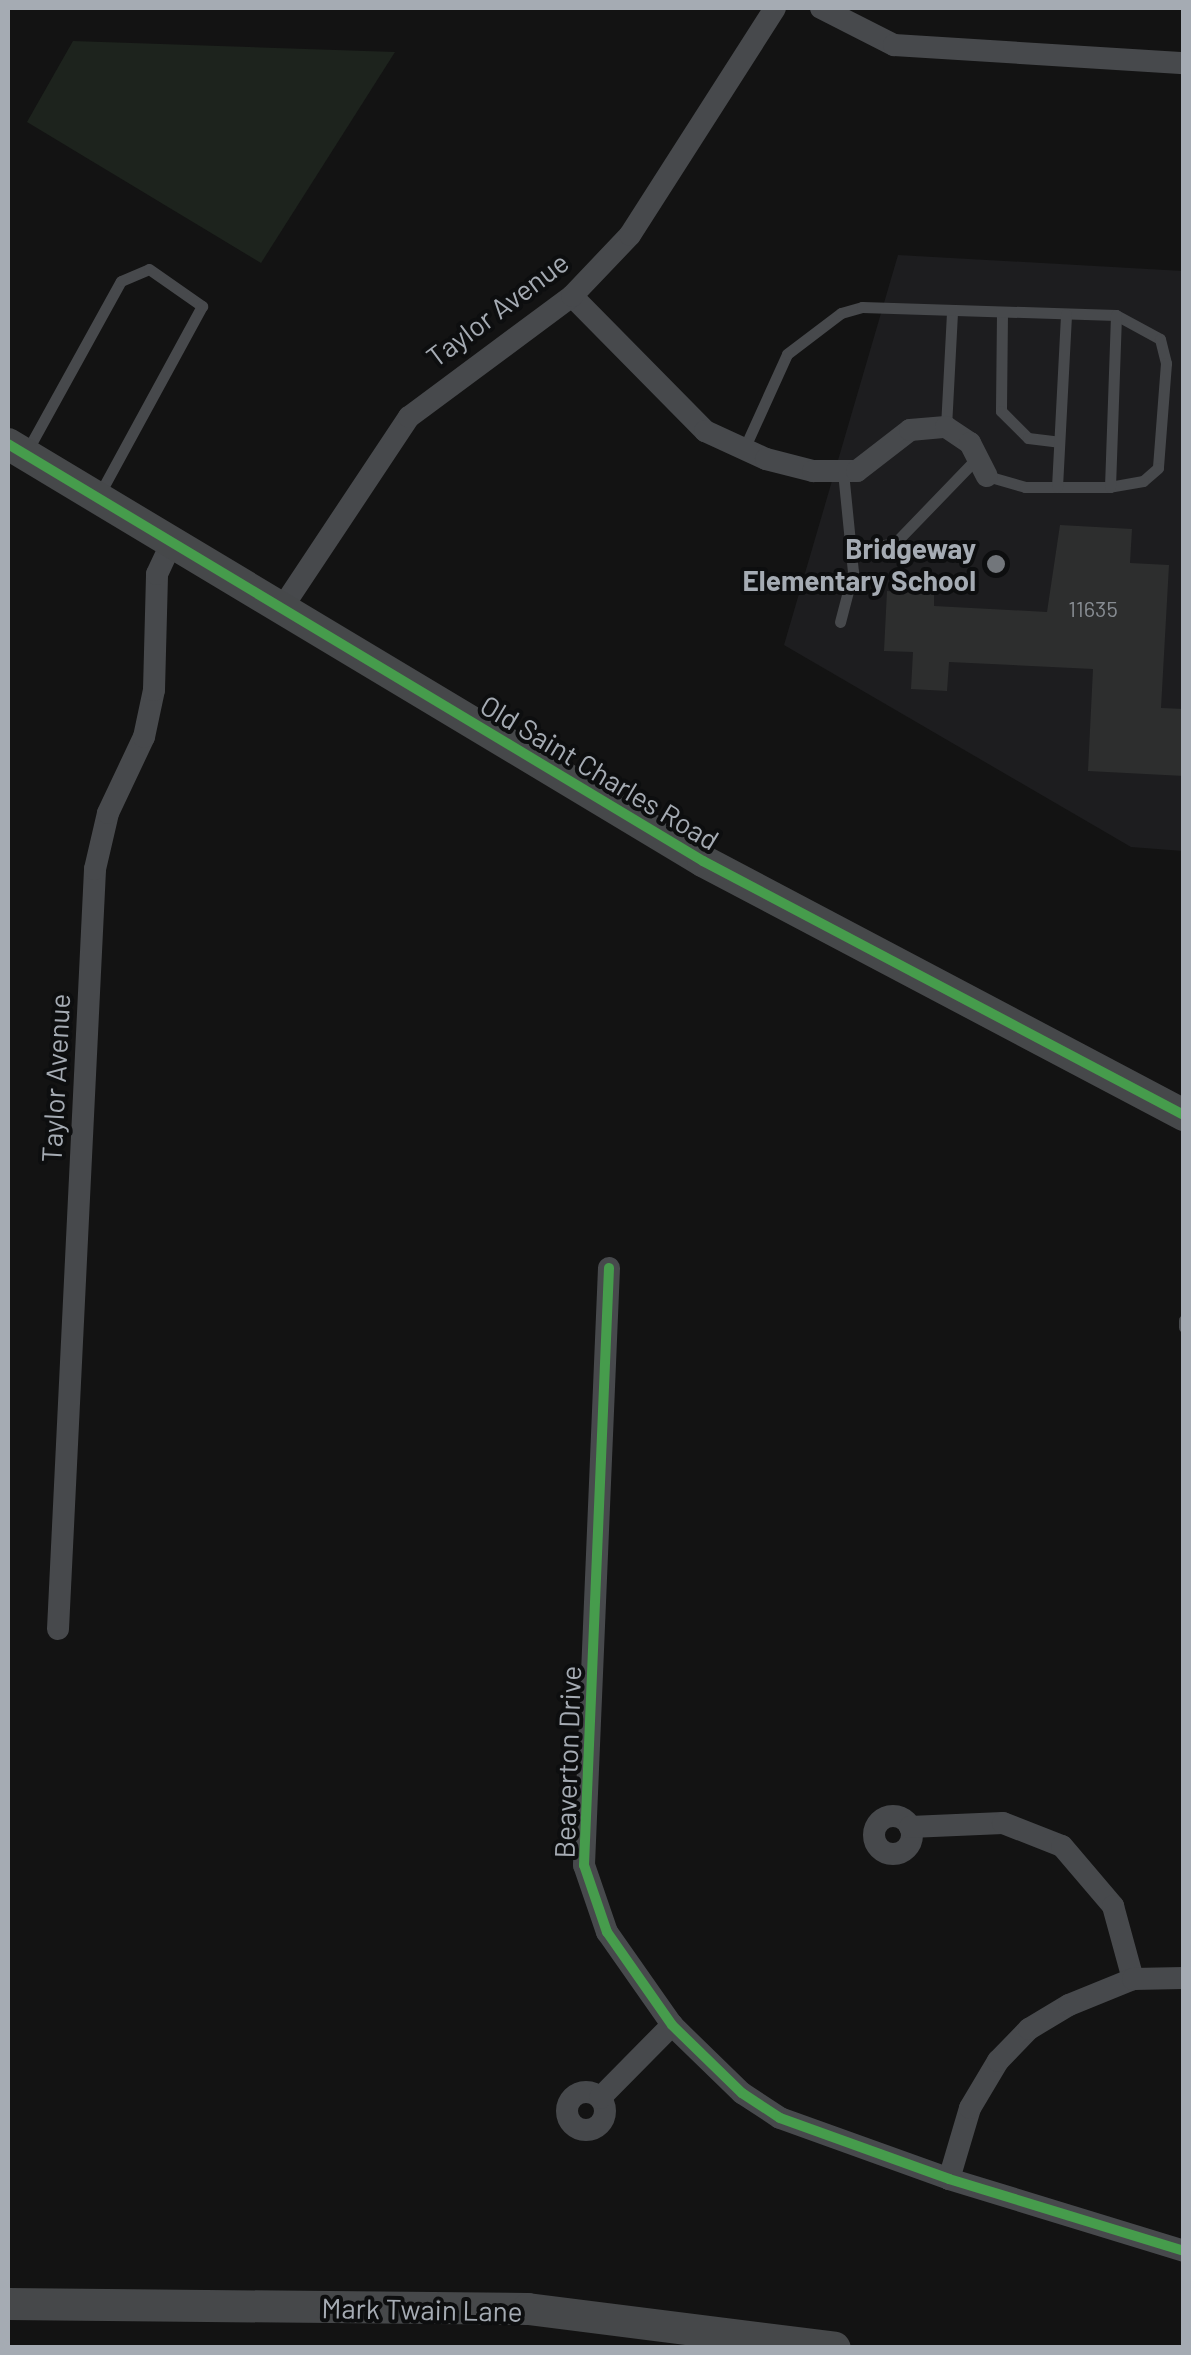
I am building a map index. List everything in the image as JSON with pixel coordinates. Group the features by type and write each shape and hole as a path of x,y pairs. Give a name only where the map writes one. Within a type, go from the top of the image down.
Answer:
{"street":[{"name":"Taylor Avenue","path":"284,605 409,417 572,296 630,236 775,8"},
{"path":"821,8 894,46 1184,62"},
{"path":"572,296 704,431 744,449 813,471 857,471 910,430 946,427 983,466"},
{"name":"Old Saint Charles Road","path":"16,449 171,544 284,605 703,861 1184,1115"},
{"name":"Taylor Avenue","path":"58,1629 95,869 108,813 144,737 154,690 157,574 171,544"},
{"name":"Beaverton Drive","path":"608,1268 584,1865 607,1932 672,2026 742,2093 780,2118 949,2180 1184,2251"},
{"path":"910,1827 1003,1822 1062,1846 1113,1906 1133,1980"},
{"path":"949,2180 970,2108 1012,2046 1069,2005 1133,1980 1184,1978"},
{"path":"600,2098 672,2026"},
{"name":"Mark Twain Lane","path":"8,2304 528,2309 835,2348"}],"lane":[{"path":"16,449 121,281 149,269 202,306 97,499"},
{"path":"744,449 787,354 820,323 862,307 1116,315 1160,338 1166,363 1158,468 1143,481 1110,487 1056,487 983,466 895,543 850,550"},
{"path":"946,427 952,311"},
{"path":"1002,313 1001,411 1028,438 1059,442"},
{"path":"1056,487 1066,314"},
{"path":"1110,487 1116,315"},
{"path":"840,622 852,572 843,471"}],"shaded area":[{"path":"73,41 395,52 261,263 27,122"},
{"name":"Bridgeway Elementary School","path":"898,255 1183,271 1183,851 1131,847 784,645"}],"building":[{"path":"1060,525 1132,529 1130,563 1169,565 1161,708 1184,709 1184,776 1088,771 1093,669 949,662 947,691 911,689 913,652 884,651 887,591 934,594 934,606 1047,612"}],"cycle path":[{"path":"8,444 703,861 1184,1115"},
{"path":"609,1268 584,1865 607,1932 672,2025 742,2093 780,2118 949,2179 1184,2251"}],"place":[{"name":"Bridgeway Elementary School","path":"996,564"}]}
